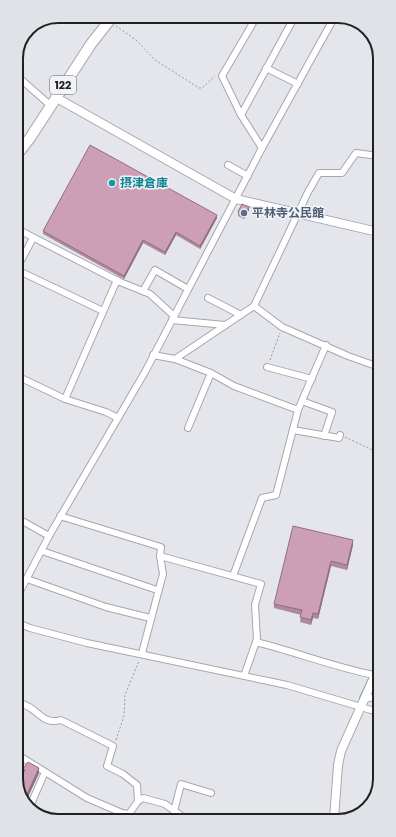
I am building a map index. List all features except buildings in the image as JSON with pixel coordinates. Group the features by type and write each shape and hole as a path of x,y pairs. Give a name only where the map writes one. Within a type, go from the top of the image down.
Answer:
{"highway":[{"name":"122","path":"23,147 91,44 107,23"}],"street":[{"path":"253,23 222,76 241,115 262,148"},
{"path":"241,115 290,23"},
{"path":"23,587 60,516 118,418 173,318 262,148 331,23"},
{"path":"266,68 298,84"},
{"path":"23,80 53,101 236,199 373,231"},
{"path":"175,359 254,306 297,213 319,173 342,173 356,153 373,155"},
{"path":"228,164 248,176"},
{"path":"23,232 117,280 150,294 173,318 226,325"},
{"path":"23,258 34,238"},
{"path":"143,291 155,270 188,289"},
{"path":"23,272 103,312"},
{"path":"65,399 117,280"},
{"path":"208,298 241,315"},
{"path":"254,306 282,327 326,345 348,356 373,365"},
{"path":"233,576 262,498 276,495 298,410 326,345"},
{"path":"152,355 175,359 211,373 234,386 298,410"},
{"path":"267,367 312,379"},
{"path":"188,428 211,373"},
{"path":"23,379 65,399 106,412 118,418"},
{"path":"302,400 332,412 324,436"},
{"path":"293,430 339,438 340,435"},
{"path":"60,516 161,548 160,556 163,574 157,590 142,653"},
{"path":"23,521 49,536"},
{"path":"42,550 157,590"},
{"path":"160,556 261,584 255,605 256,642 244,676"},
{"path":"27,579 106,607 150,618"},
{"path":"23,625 87,643 142,653 287,685 362,703 373,708"},
{"path":"256,642 294,651 352,670 373,669"},
{"path":"334,814 338,765 341,751 373,680"},
{"path":"362,703 373,699"},
{"path":"23,704 27,704 47,720 53,722 62,720 113,746 107,766 123,774 137,785 138,801"},
{"path":"23,758 87,798 122,813 128,814 138,801 143,798 164,804 178,814"},
{"path":"32,802 45,772"},
{"path":"174,811 181,784 211,793"}],"path":[{"path":"117,23 155,60 199,88 202,88 213,76 222,76"},
{"path":"267,367 282,327"},
{"path":"340,435 373,450"},
{"path":"113,746 122,728 126,695 142,653"}],"waterway":[{"path":"360,698 373,671"}],"place":[{"name":"摂津倉庫","path":"112,183"},
{"name":"平林寺公民館","path":"244,213"}]}
